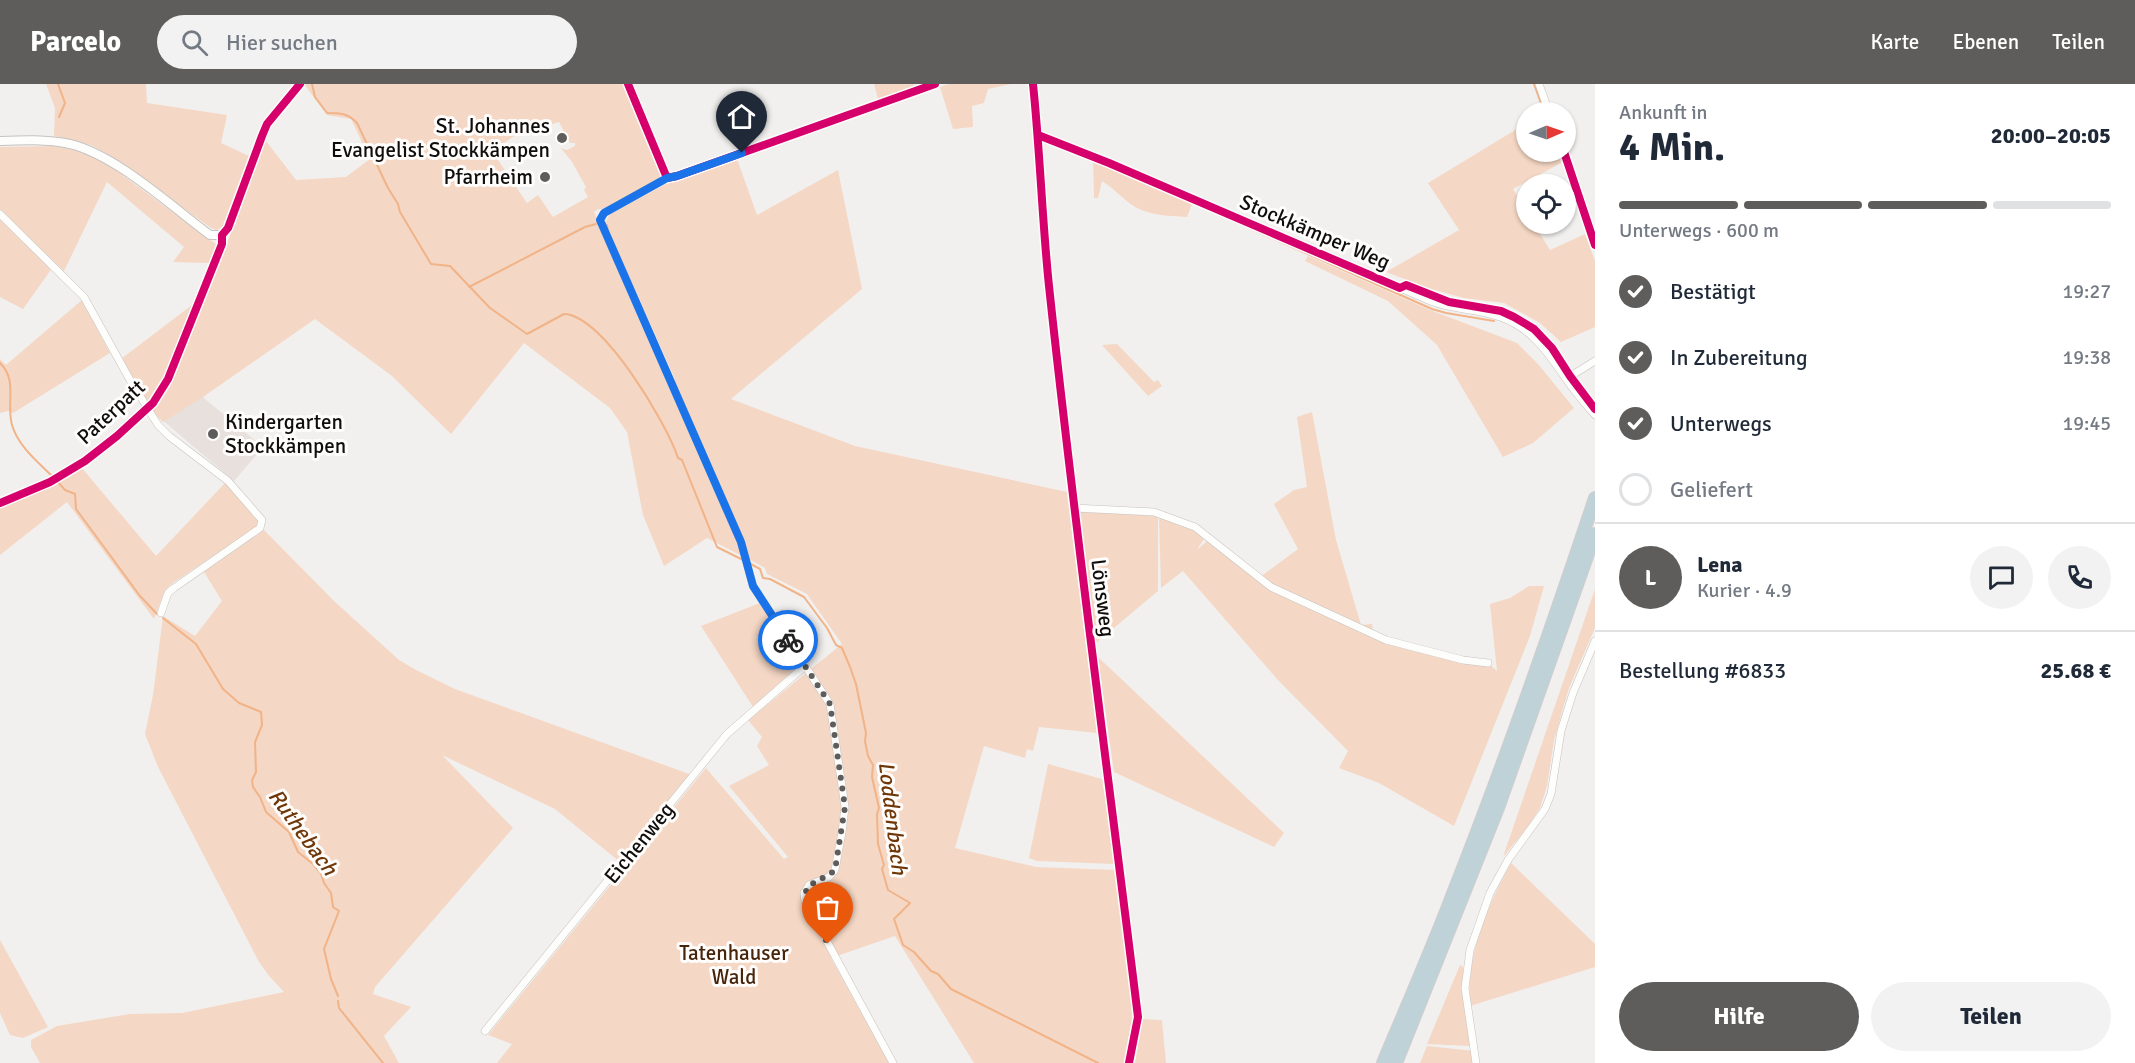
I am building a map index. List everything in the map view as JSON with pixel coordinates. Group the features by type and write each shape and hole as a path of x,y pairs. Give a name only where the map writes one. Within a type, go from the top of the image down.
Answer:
{"highway":[{"path":"1383,1063 1454,893 1488,803 1595,498"},
{"path":"1396,1063 1498,808 1595,534"}],"street":[{"path":"0,141 54,142 90,151 120,168 210,234 222,235 228,228 267,124 300,84"},
{"path":"628,84 667,178"},
{"path":"893,1063 805,900 804,893 809,885 829,877 835,870 845,807 830,704 753,586 741,542 600,225 601,216 667,178 935,84"},
{"path":"1033,84 1038,135"},
{"path":"1539,84 1546,102"},
{"name":"Stockkämper Weg","path":"1038,135 1119,167 1433,302 1489,314 1511,322 1530,333 1538,341 1595,416"},
{"name":"Lönsweg","path":"1038,135 1048,282 1138,1017 1129,1063"},
{"path":"1567,162 1595,245"},
{"path":"0,214 84,297 146,408 169,436 228,481 262,520 260,528 168,593 160,613"},
{"name":"Paterpatt","path":"0,503 59,477 117,436 158,396 168,379 222,244 222,235"},
{"path":"1566,379 1595,361"},
{"path":"1074,508 1154,512 1195,527 1270,588 1386,640 1463,660 1488,663"},
{"path":"1476,1063 1466,988 1470,950 1490,893 1508,860 1533,827 1548,802 1561,731 1573,693 1595,641"},
{"name":"Eichenweg","path":"485,1031 727,734 805,666"}],"shaded area":[{"name":"Kindergarten Stockkämpen","path":"193,389 263,447 234,481 154,413"}],"green space":[{"path":"46,84 146,84 147,103 227,115 221,143 249,156 222,228 216,230 211,228 106,153 91,145 54,136 55,108"},
{"path":"304,84 624,84 660,171 660,177 656,182 594,212 742,556 707,538 664,566 643,515 627,432 610,408 524,343 451,434 392,376 315,319 163,422 152,411 153,408 121,359 196,302 210,263 173,262 184,247 107,182 64,271 0,210 0,147 53,146 90,155 117,171 217,245 227,243 266,141 296,180 346,177 370,159 351,119 327,115","holes":["559,122 570,143 575,143 575,146 567,150 561,148 586,187 584,190 588,197 553,217 538,195 527,203 492,151 516,135"]},
{"path":"874,84 913,84 915,86 878,99"},
{"path":"949,84 1011,84 988,89 984,103 972,106 973,127 953,129 940,87"},
{"path":"1516,130 1516,162 1561,162 1541,174 1516,174 1516,187 1513,189 1516,194 1516,234 1540,234 1550,250 1585,234 1595,261 1595,327 1561,342 1540,323 1504,303 1464,298 1431,289 1386,272 1459,230 1428,183"},
{"name":"Tatenhauser Wald","path":"737,159 757,215 838,170 862,289 731,399 855,446 1067,492 1097,733 1039,727 1033,751 1027,749 1025,758 984,746 955,848 1036,867 1117,870 1133,1017 1125,1063 974,1063 895,936 831,958 889,1063 497,1063 512,1044 488,1035 706,768 784,859 788,857 729,786 769,765 757,746 762,737 748,720 842,644 807,594 767,574 765,568 749,559 742,535 672,381 675,379 634,287 631,288 605,223 610,214 668,183"},
{"path":"1093,160 1193,201 1187,217 1144,211 1128,202 1102,181 1098,198 1094,198"},
{"path":"0,218 51,266 50,271 23,309 0,297"},
{"path":"1308,256 1430,310 1517,343 1538,364 1574,408 1533,443 1503,457 1437,345 1388,301 1305,261"},
{"path":"82,300 110,353 13,413 8,411 0,413 0,359 6,365"},
{"path":"1117,344 1154,382 1158,380 1162,386 1148,396 1102,345"},
{"path":"1312,412 1336,540 1361,625 1372,624 1373,633 1385,641 1489,664 1497,671 1490,604 1510,598 1529,586 1544,586 1530,636 1454,826 1379,783 1339,768 1348,751 1277,679 1183,571 1161,588 1159,517 1194,529 1205,537 1197,550 1207,541 1256,580 1298,549 1274,504 1294,490 1307,487 1297,417"},
{"path":"81,467 156,556 226,482 258,520 257,527 165,590 154,619 67,502 0,555 0,507 56,485"},
{"path":"1078,510 1158,516 1158,591 1096,643"},
{"path":"264,530 334,601 399,660 416,670 455,689 692,775 620,862 555,809 442,755 513,828 375,987 373,994 411,1007 384,1036 399,1063 40,1063 31,1047 31,1040 57,1026 130,1014 182,1013 284,992 259,962 158,767 145,734 153,695 163,616 195,636 222,601 204,572"},
{"path":"1595,589 1595,628 1569,688 1554,740 1547,786 1540,808 1503,857"},
{"path":"760,603 798,660 796,668 753,707 701,626"},
{"path":"1098,657 1284,833 1274,847 1114,772"},
{"path":"1048,764 1102,779 1116,860 1114,864 1037,861 1029,858"},
{"path":"1511,863 1595,944 1595,967 1470,1006 1471,968 1480,932 1486,914"},
{"path":"0,940 48,1027 23,1038 10,1035 0,1013"},
{"path":"1460,965 1463,967 1464,1003 1470,1046 1427,1044"},
{"path":"1142,1019 1162,1020 1166,1063 1135,1063"},
{"path":"1427,1046 1474,1051 1475,1063 1420,1063"}],"waterway":[{"path":"58,84 65,103 59,117"},
{"name":"Loddenbach","path":"312,84 315,97 327,113 347,115 357,123 400,212 431,264 450,266 490,308 527,334 564,314 580,319 597,332 632,374 661,421 678,458 682,460 717,547 743,560"},
{"path":"1534,84 1540,102"},
{"path":"1195,204 1432,309 1494,321"},
{"path":"469,287 585,227 596,224"},
{"path":"607,225 608,232"},
{"name":"Ruthebach","path":"0,363 9,377 10,417 15,433 29,453 53,477"},
{"name":"Ruthebach","path":"57,481 65,490 75,494 76,509 140,596 157,614"},
{"name":"Loddenbach","path":"749,563 760,569 763,578 770,579 804,597 827,628 836,645 842,648 850,667 856,684 866,733 868,756 873,765 872,777 879,808 877,814 878,844 884,865 882,869 888,890 910,903 894,919 903,945 914,952 951,989 1098,1063"},
{"name":"Ruthebach","path":"163,618 196,644 223,689 239,703 261,712 262,725 255,742 256,772 252,780 253,787 266,812 289,832 298,852 321,874 331,893 333,907 339,911 324,949 331,979 338,996"},
{"name":"Ruthebach","path":"338,1001 339,1008 383,1063"}],"cycle path":[{"path":"0,503 50,482 85,461 153,403 168,379 267,124 300,84"},
{"path":"628,84 667,178 935,84"},
{"path":"1033,84 1059,377 1138,1017 1129,1063"},
{"path":"1038,135 1109,163 1400,288 1406,285 1449,302 1501,311 1514,317 1534,329 1552,348 1595,409"},
{"path":"1567,162 1595,245"}],"way so far":[{"path":"788,640 830,704 845,807 835,870 829,877 809,885 804,893 805,900 828,944"}],"place":[{"name":"St. Johannes Evangelist Stockkämpen","path":"562,138"},
{"name":"Pfarrheim","path":"545,177"},
{"name":"Kindergarten Stockkämpen","path":"213,434"}],"route":[{"path":"742,153 667,178 604,213 601,216 600,225 741,542 753,586 788,640"}]}
